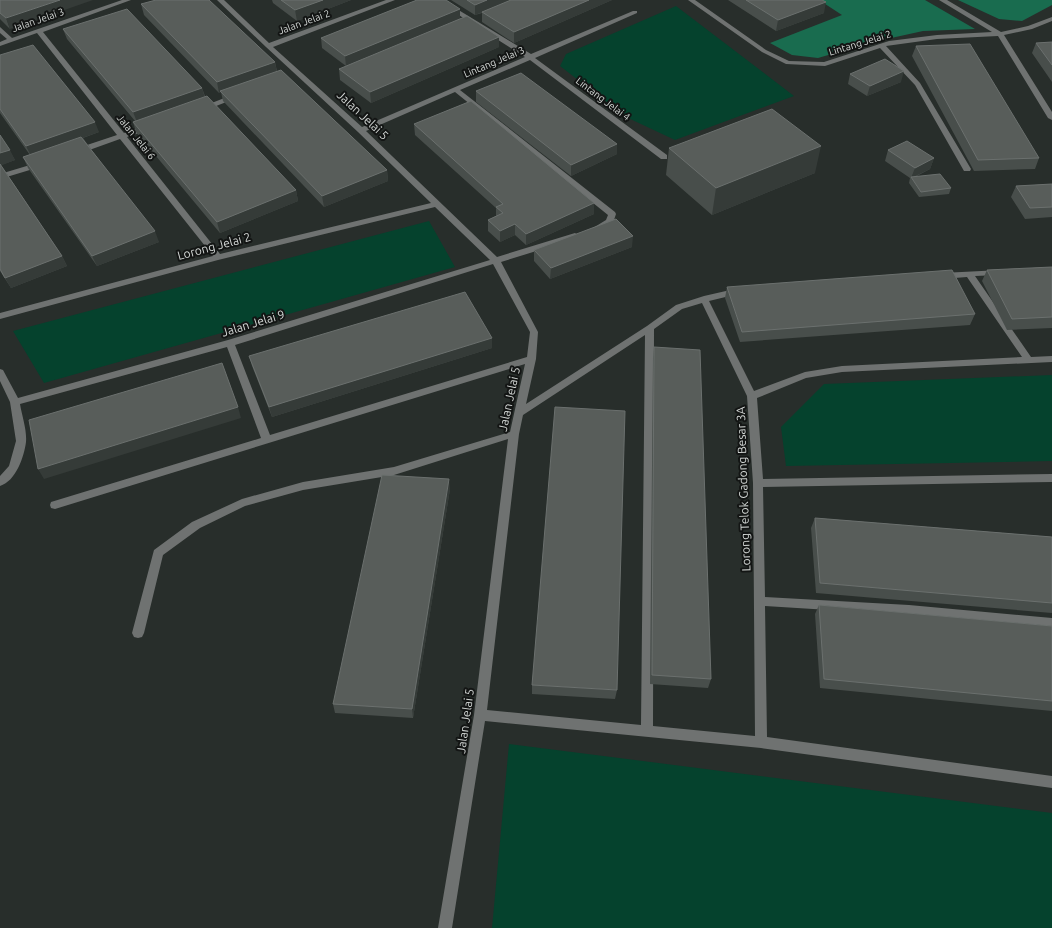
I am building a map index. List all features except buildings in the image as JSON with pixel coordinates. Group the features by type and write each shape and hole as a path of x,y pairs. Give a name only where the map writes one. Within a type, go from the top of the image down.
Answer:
{"street":[{"name":"Jalan Jelai 3","path":"0,44 128,0"},
{"name":"Jalan Jelai 5","path":"220,0 268,46 295,76 361,130 496,261 534,332 531,359 514,434 480,715 445,928"},
{"name":"Jalan Jelai 2","path":"268,46 392,0"},
{"name":"Lintang Jelai 4","path":"438,0 530,57 664,157"},
{"name":"Lintang Jelai 2","path":"691,0 764,51 788,63 825,64 881,45 937,37 1000,34 1030,28 1052,19"},
{"path":"942,0 1000,34 1052,118"},
{"name":"Lintang Jelai 3","path":"361,130 635,12"},
{"path":"0,29 11,40"},
{"name":"Jalan Jelai 6","path":"38,30 218,257"},
{"path":"881,45 918,84 967,169"},
{"name":"Jalan Jelai 9","path":"15,402 230,343 602,227 610,221 612,214 455,89"},
{"path":"196,110 240,95"},
{"path":"72,153 159,123"},
{"path":"0,177 50,160"},
{"name":"Lorong Jelai 2","path":"0,316 218,257 436,204"},
{"path":"930,277 970,275 1004,271"},
{"path":"970,275 1028,360"},
{"path":"520,412 650,328 679,307 704,299 751,288"},
{"path":"704,299 752,396"},
{"path":"647,731 650,328"},
{"path":"230,343 268,440"},
{"path":"55,505 531,359"},
{"name":"Lorong Telok Gadong Besar 3A","path":"762,742 758,483 752,396 805,375 842,369 1052,359"},
{"path":"0,372 15,402 21,441 14,468 0,482"},
{"path":"138,633 158,553 196,525 250,501 303,486 394,471 514,434"},
{"path":"758,483 1052,478"},
{"path":"760,601 909,610 1052,623"},
{"path":"480,715 762,742 1052,782"}],"green space":[{"path":"819,0 925,0 975,29 923,31 873,42 818,58 792,55 770,43 842,15"},
{"path":"958,0 1052,0 1052,5 1022,21 999,19"},
{"path":"676,6 794,96 675,140 626,117 560,66 566,54"},
{"path":"429,221 455,267 44,383 13,331"},
{"path":"1052,375 1052,461 786,466 781,427 824,384"},
{"path":"509,744 1052,813 1052,928 492,928"}]}
